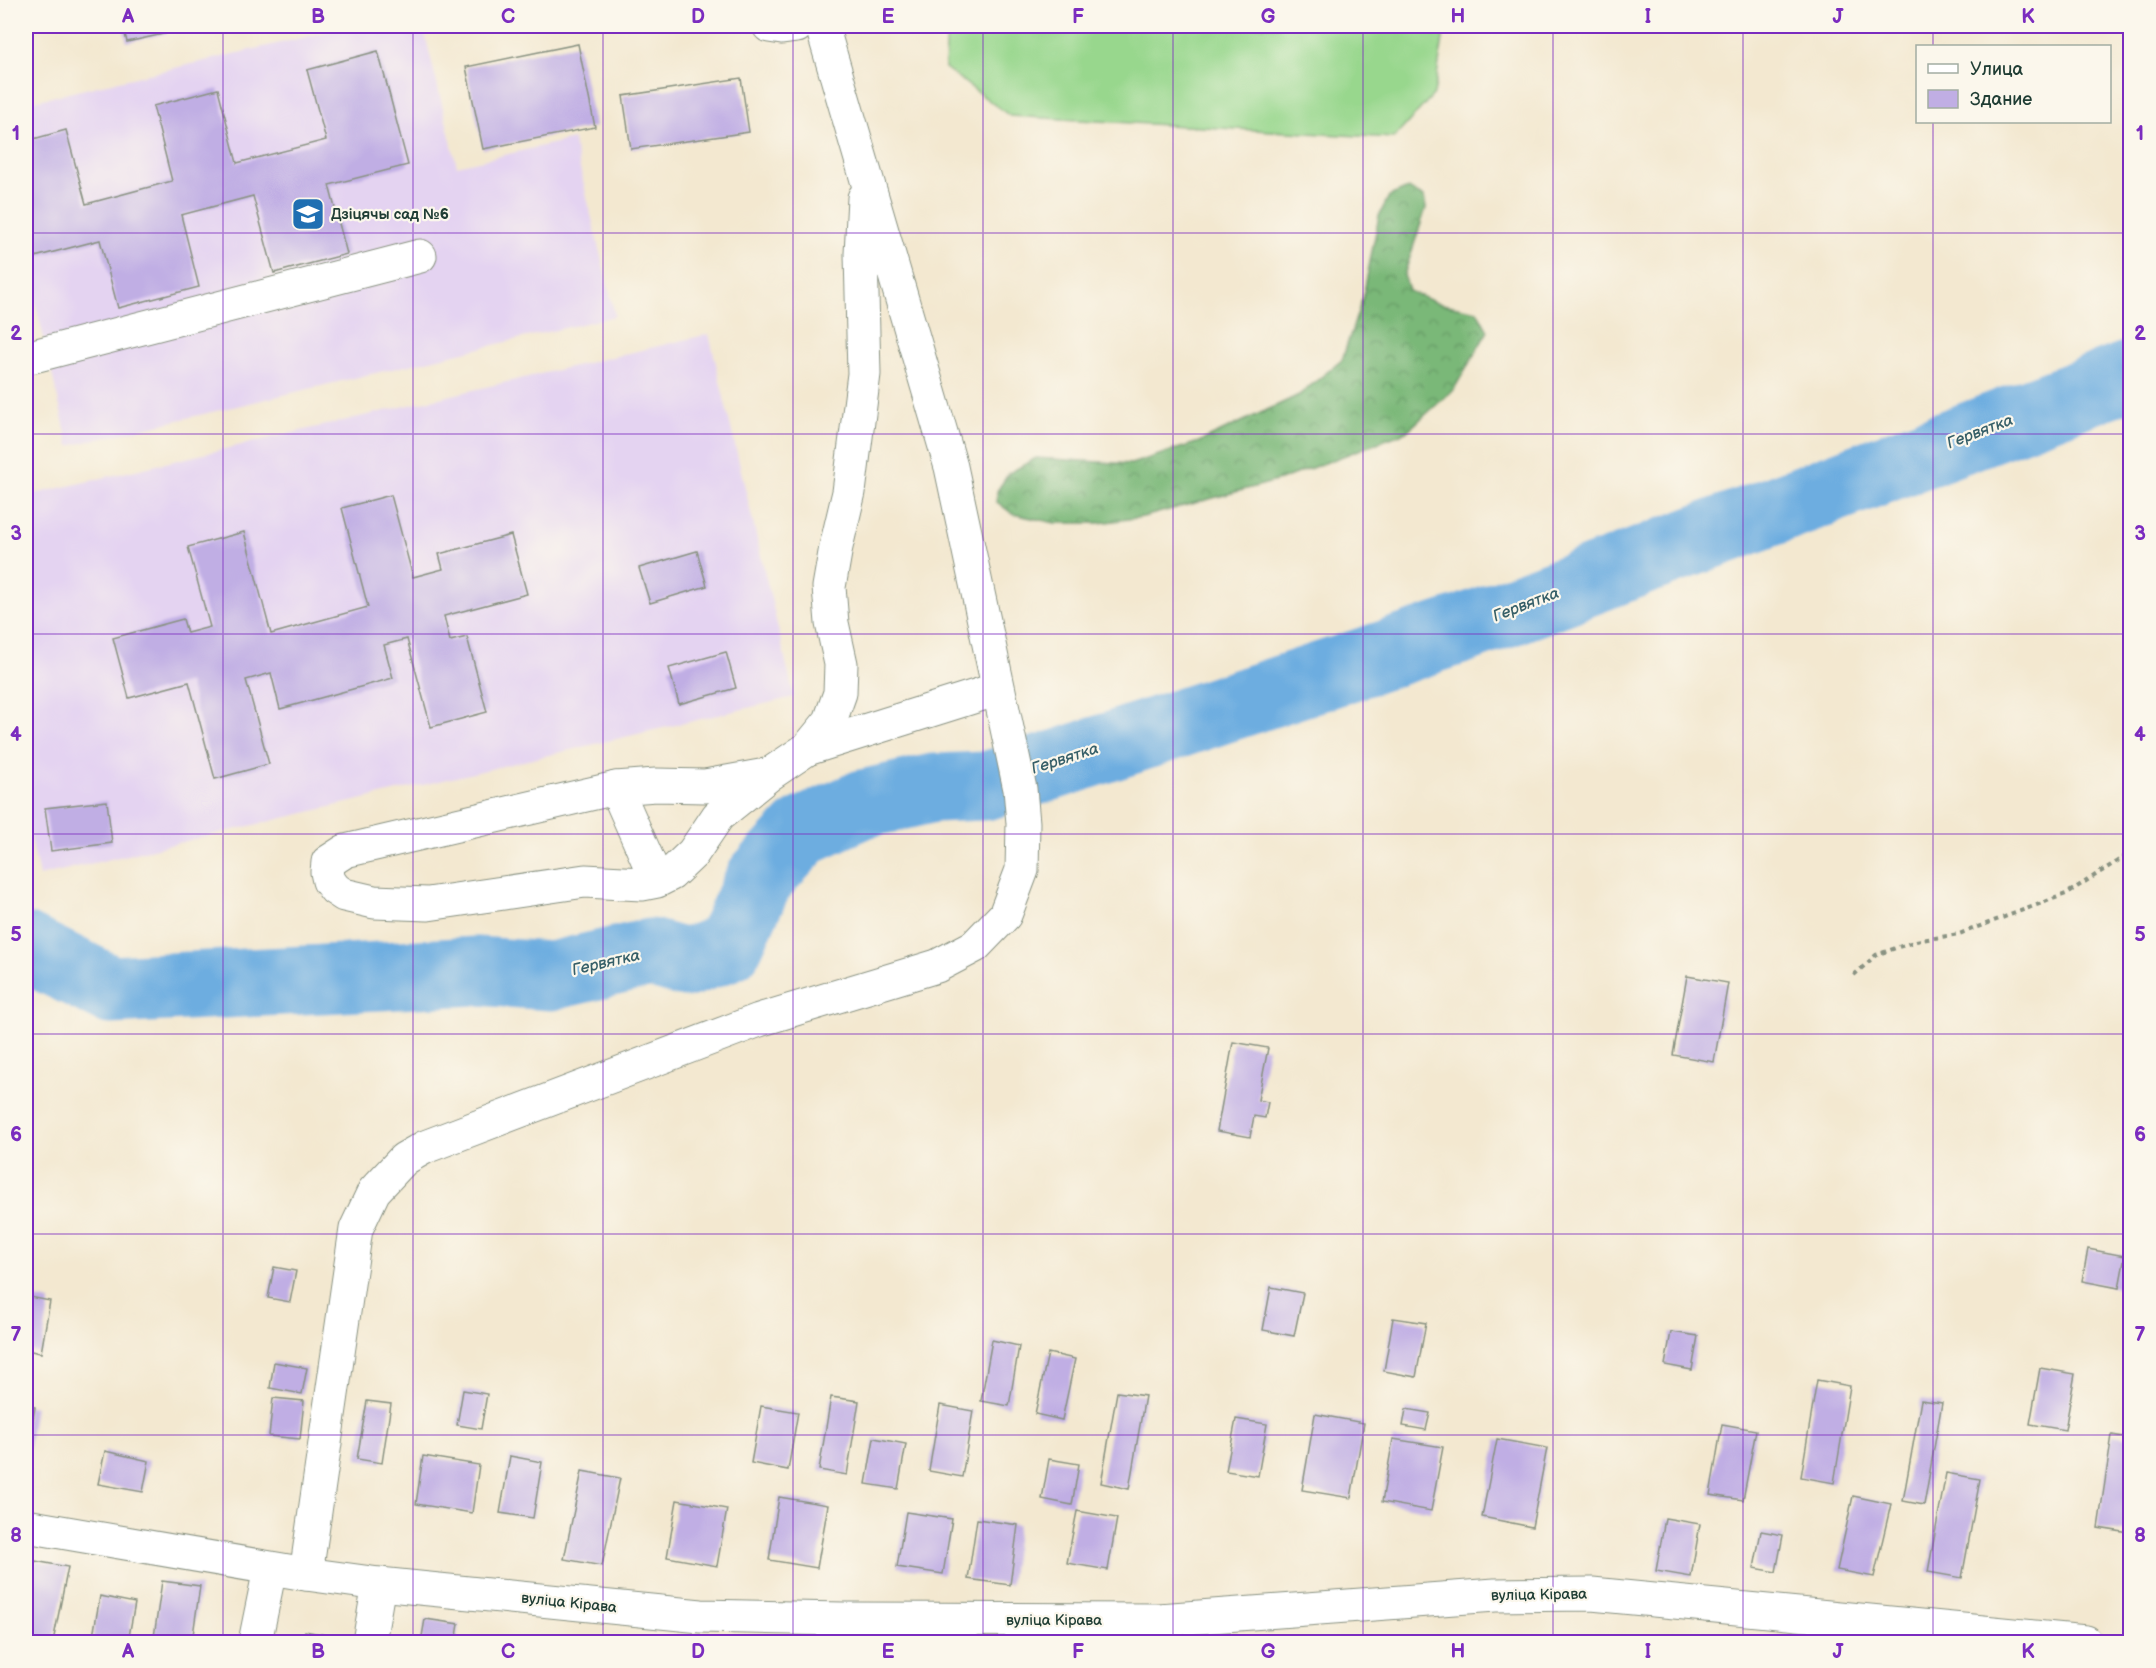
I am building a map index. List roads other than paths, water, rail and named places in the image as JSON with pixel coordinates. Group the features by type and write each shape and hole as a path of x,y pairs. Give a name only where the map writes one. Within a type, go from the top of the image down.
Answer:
{"street":[{"path":"769,26 782,28 797,26"},
{"path":"306,1574 356,1229 374,1191 404,1160 425,1147 759,1020 937,966 975,946 1005,915 1022,870 1023,823 1020,789 951,467 822,26"},
{"path":"770,774 705,786 656,785 616,789 345,851 328,862 329,881 344,895 374,902 428,904 585,881 642,884 657,881 670,874 693,853 718,816 770,774 807,749 830,721 840,693 841,664 832,623 829,587 849,492 864,374 861,254 866,176"},
{"path":"26,358 420,256"},
{"path":"807,749 998,689"},
{"path":"616,789 657,881"},
{"name":"вуліца Кірава","path":"26,1526 270,1569 379,1584 701,1616 1159,1620 1495,1595 1592,1594 2086,1642"},
{"path":"255,1642 270,1569"},
{"path":"369,1642 379,1584"}],"waterway":[{"name":"Гервятка","path":"26,948 111,990 476,971 551,976 650,953 686,963 728,947 760,878 804,831 863,804 934,788 985,786 1049,767 1466,628 2130,375"}],"place":[{"name":"Дзіцячы сад №6","path":"308,214"}]}
